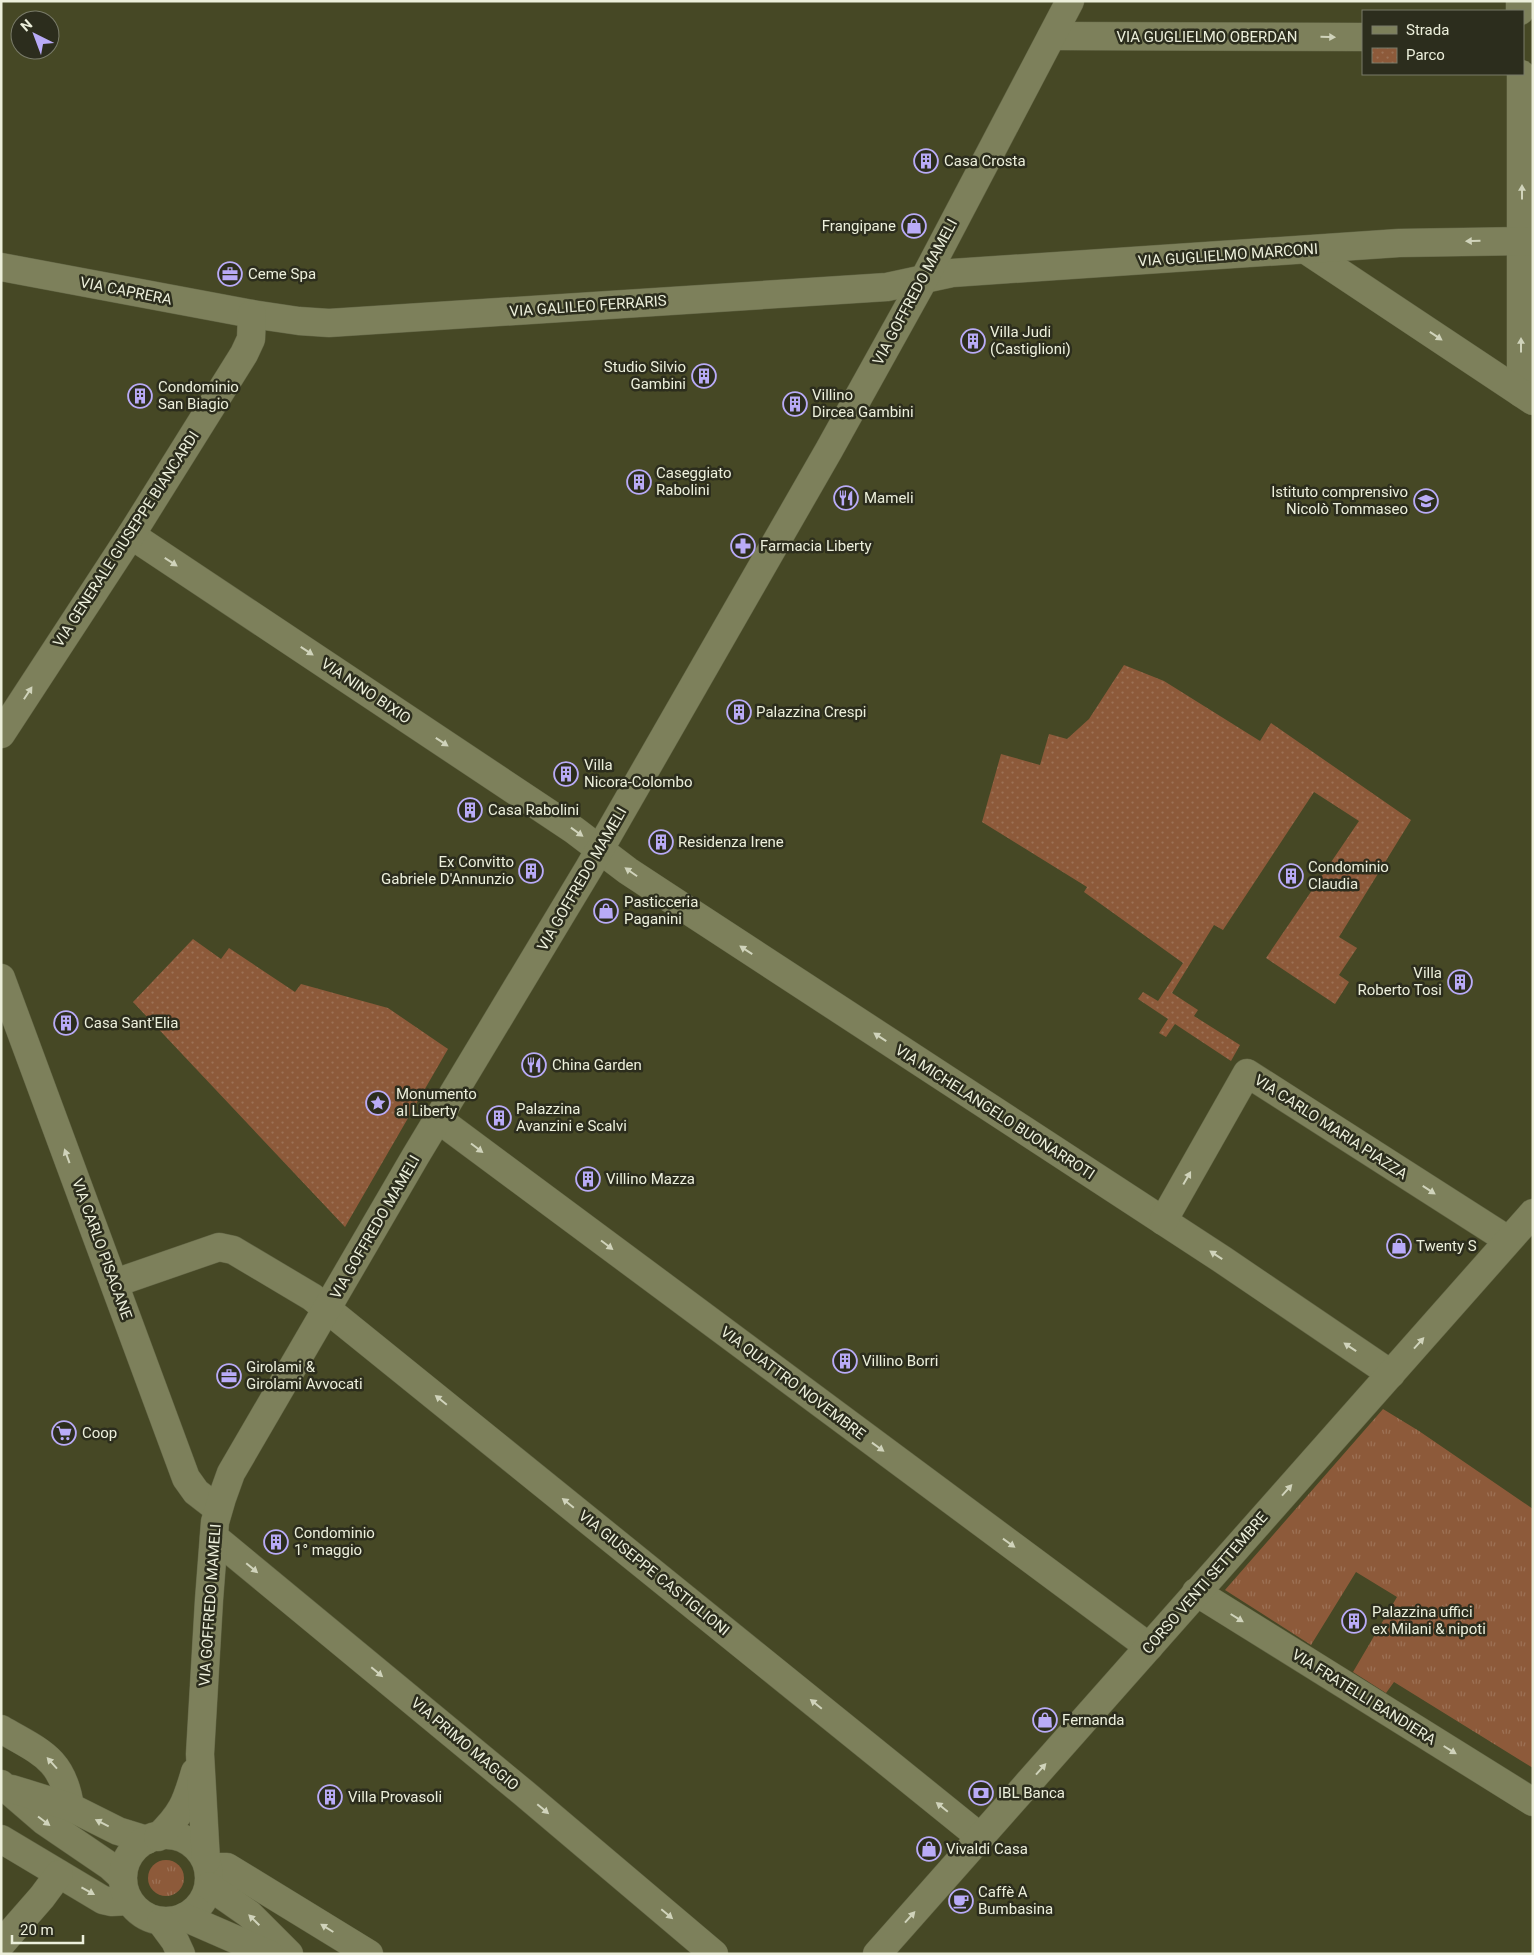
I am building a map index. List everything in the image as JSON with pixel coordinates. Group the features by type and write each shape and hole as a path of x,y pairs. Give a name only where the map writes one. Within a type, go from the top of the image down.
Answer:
{"street":[{"name":"VIA GOFFREDO MAMELI","path":"208,1871 200,1754 214,1537 218,1509 225,1486 239,1457 438,1119 528,971 829,450 924,279 1070,1"},
{"name":"VIA GUGLIELMO OBERDAN","path":"1052,36 1362,38"},
{"path":"1521,75 1527,240 1527,397"},
{"name":"VIA GUGLIELMO MARCONI","path":"924,279 952,273 1306,250 1399,244 1527,240"},
{"path":"1354,281 1356,270 1365,257 1399,244"},
{"path":"1306,250 1527,397"},
{"name":"VIA CAPRERA","path":"1,267 252,314"},
{"name":"VIA GALILEO FERRARIS","path":"252,314 299,322 359,322 887,286 924,279"},
{"name":"VIA GENERALE GIUSEPPE BIANCARDI","path":"1,734 131,534 244,354 251,339 252,314"},
{"name":"VIA NINO BIXIO","path":"131,534 574,830 599,849"},
{"name":"VIA MICHELANGELO BUONARROTI","path":"599,849 628,871 756,956 1223,1260 1390,1374"},
{"name":"VIA CARLO PISACANE","path":"1,978 186,1478 196,1492 218,1509"},
{"name":"VIA CARLO MARIA PIAZZA","path":"1162,1220 1247,1073 1508,1240"},
{"name":"VIA QUATTRO NOVEMBRE","path":"438,1119 1149,1647"},
{"name":"CORSO VENTI SETTEMBRE","path":"877,1954 1533,1213"},
{"name":"VIA GIUSEPPE CASTIGLIONI","path":"115,1284 218,1247 233,1250 312,1296 980,1837"},
{"name":"VIA PRIMO MAGGIO","path":"214,1537 714,1954"},
{"name":"VIA FRATELLI BANDIERA","path":"1196,1592 1533,1802"},
{"path":"1,1729 36,1749 55,1765 65,1785 70,1807"},
{"name":"VIA GOFFREDO MAMELI","path":"152,1838 172,1823 187,1801 200,1754"},
{"path":"4,1786 70,1807 118,1831 152,1838 169,1835 186,1839 200,1850 208,1871 289,1954"},
{"path":"4,1786 44,1821 110,1866 141,1915 172,1920 269,1954"},
{"path":"1,1839 103,1900 112,1902 125,1889 128,1858 133,1850 152,1838"},
{"path":"172,1920 196,1907 208,1871 216,1866 227,1867 369,1954"},
{"path":"1,1944 42,1897 59,1874"},
{"path":"172,1920 175,1941 181,1954"}],"green space":[{"path":"1124,665 1164,681 1260,741 1271,723 1411,820 1339,937 1357,948 1339,975 1349,982 1335,1004 1266,958 1359,821 1314,792 1223,930 1214,925 1172,993 1198,1010 1194,1016 1240,1045 1231,1061 1175,1024 1166,1037 1159,1033 1168,1019 1138,999 1143,992 1158,1001 1183,963 1084,892 1087,887 982,822 1001,754 1040,765 1049,734 1067,739 1089,719"},
{"path":"193,939 221,959 229,948 295,992 301,984 388,1008 448,1049 345,1227 133,1002"},
{"path":"1383,1409 1419,1431 1533,1509 1533,1768 1394,1682 1386,1693 1353,1672 1397,1597 1356,1572 1311,1645 1225,1590"},
{"path":"166,1860 178,1866 184,1878 178,1890 166,1896 154,1890 148,1878 154,1866"}],"place":[{"name":"Casa Crosta","path":"926,161"},
{"name":"Frangipane","path":"914,226"},
{"name":"Ceme Spa","path":"230,274"},
{"name":"Villa Judi (Castiglioni)","path":"973,341"},
{"name":"Studio Silvio Gambini","path":"704,376"},
{"name":"Condominio San Biagio","path":"140,396"},
{"name":"Villino Dircea Gambini","path":"795,404"},
{"name":"Caseggiato Rabolini","path":"639,482"},
{"name":"Mameli","path":"846,498"},
{"name":"Istituto comprensivo Nicolò Tommaseo","path":"1426,501"},
{"name":"Farmacia Liberty","path":"743,546"},
{"name":"Palazzina Crespi","path":"739,712"},
{"name":"Villa Nicora-Colombo","path":"566,774"},
{"name":"Casa Rabolini","path":"470,810"},
{"name":"Residenza Irene","path":"661,842"},
{"name":"Ex Convitto Gabriele D'Annunzio","path":"531,871"},
{"name":"Condominio Claudia","path":"1291,876"},
{"name":"Pasticceria Paganini","path":"606,911"},
{"name":"Villa Roberto Tosi","path":"1460,982"},
{"name":"Casa Sant'Elia","path":"66,1023"},
{"name":"China Garden","path":"534,1065"},
{"name":"Monumento al Liberty","path":"378,1103"},
{"name":"Palazzina Avanzini e Scalvi","path":"499,1118"},
{"name":"Villino Mazza","path":"588,1179"},
{"name":"Twenty S","path":"1399,1246"},
{"name":"Villino Borri","path":"845,1361"},
{"name":"Girolami & Girolami Avvocati","path":"229,1376"},
{"name":"Coop","path":"64,1433"},
{"name":"Condominio 1° maggio","path":"276,1542"},
{"name":"Palazzina uffici ex Milani & nipoti","path":"1354,1621"},
{"name":"Fernanda","path":"1045,1720"},
{"name":"IBL Banca","path":"981,1793"},
{"name":"Villa Provasoli","path":"330,1797"},
{"name":"Vivaldi Casa","path":"929,1849"},
{"name":"Caffè A Bumbasina","path":"961,1901"}]}
